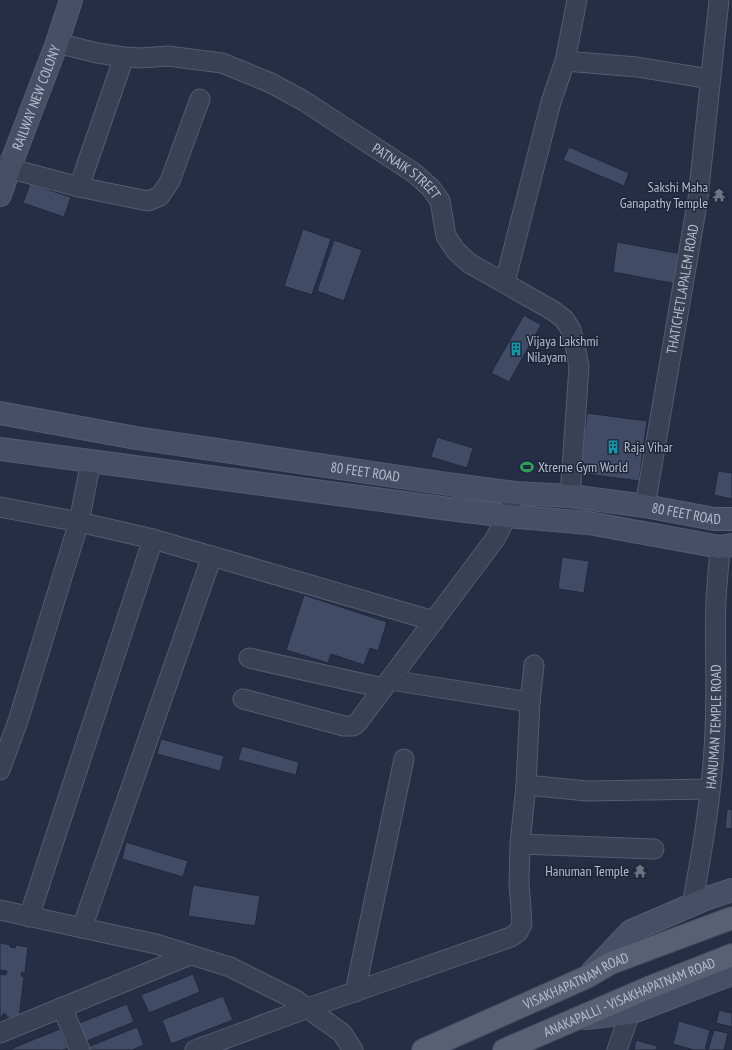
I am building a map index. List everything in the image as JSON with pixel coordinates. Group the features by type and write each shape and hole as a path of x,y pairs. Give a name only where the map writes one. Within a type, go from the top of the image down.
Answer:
{"main road":[{"name":"VISAKHAPATNAM ROAD","path":"423,1050 587,977 611,963 732,918"},
{"name":"ANAKAPALLI - VISAKHAPATNAM ROAD","path":"504,1050 648,988 732,955"}],"street":[{"name":"RAILWAY NEW COLONY","path":"0,195 4,168 57,43 71,0"},
{"path":"505,282 551,102 565,60 577,0"},
{"name":"THATICHETLAPALEM ROAD","path":"645,506 698,198 719,0"},
{"name":"PATNAIK STREET","path":"57,43 97,53 124,57 141,58 168,56 222,63 270,83 304,101 414,173 431,188 440,201 446,236 456,251 469,263 505,282 552,310 564,319 571,330 579,367 570,496"},
{"path":"79,187 124,57"},
{"path":"565,60 637,67 710,79"},
{"path":"4,168 79,187 148,201 160,196 170,181 200,99"},
{"name":"80 FEET ROAD","path":"0,413 136,438 515,493 570,496 645,506 714,519 732,519"},
{"name":"80 FEET ROAD","path":"0,448 507,516 589,523 726,546"},
{"path":"0,770 18,721 79,522 91,461"},
{"path":"243,699 344,726 352,726 358,722 495,539 507,516 515,493"},
{"path":"544,520 546,495"},
{"path":"589,523 592,499"},
{"path":"0,507 79,522 153,539 434,621"},
{"path":"29,917 153,539"},
{"name":"HANUMAN TEMPLE ROAD","path":"692,905 701,858 714,748 717,676 716,599 726,546"},
{"path":"82,928 212,556"},
{"path":"249,658 387,684 530,702"},
{"path":"195,1050 308,1008 511,937 518,932 522,924 519,882 520,844 526,785 530,702 534,665"},
{"path":"355,992 404,759"},
{"path":"526,785 587,790 710,789"},
{"path":"520,844 654,849"},
{"path":"587,977 631,931 732,890"},
{"path":"0,910 156,944 230,967 296,1000 308,1008 342,1033 353,1050"},
{"path":"0,1033 190,955"},
{"path":"573,1020 630,1013 732,974"},
{"path":"62,1007 80,1050"},
{"path":"617,1050 630,1013"}],"building":[{"path":"569,147 629,173 624,186 563,160"},
{"path":"30,184 71,197 64,217 23,203"},
{"path":"303,229 331,239 312,295 284,286"},
{"path":"334,240 362,250 344,301 317,291"},
{"path":"617,242 687,255 682,285 613,272"},
{"name":"Vijaya Lakshmi Nilayam","path":"524,315 541,325 509,382 491,373"},
{"name":"Raja Vihar","path":"587,413 647,421 639,481 579,473"},
{"path":"437,437 473,448 467,468 431,457"},
{"path":"718,471 732,473 732,499 714,495"},
{"path":"562,557 589,561 584,593 558,589"},
{"path":"304,595 387,622 378,651 370,648 364,665 331,654 328,663 286,650"},
{"path":"161,739 224,756 220,771 157,754"},
{"path":"242,746 299,762 296,775 238,760"},
{"path":"727,809 732,810 732,829 725,828"},
{"path":"126,842 188,861 183,877 122,859"},
{"path":"193,885 260,896 255,926 188,916"},
{"path":"0,943 11,945 10,947 15,948 16,945 28,947 25,973 22,972 21,976 24,977 19,1019 6,1017 6,1014 3,1014 2,1017 0,1017 0,974 6,975 7,971 0,970"},
{"path":"193,974 200,992 149,1013 141,995"},
{"path":"223,996 233,1020 171,1044 162,1020"},
{"path":"127,1004 134,1022 79,1044 72,1026"},
{"path":"719,1010 732,1013 732,1027 716,1023"},
{"path":"679,1021 710,1030 705,1050 694,1050 673,1044"},
{"path":"137,1027 144,1045 132,1050 83,1050 83,1049"},
{"path":"60,1029 68,1048 63,1050 8,1050"},
{"path":"714,1030 728,1033 724,1050 708,1050"},
{"path":"636,1040 657,1046 656,1050 634,1050"}],"place":[{"name":"Sakshi Maha Ganapathy Temple","path":"719,195"},
{"name":"Vijaya Lakshmi Nilayam","path":"516,349"},
{"name":"Raja Vihar","path":"613,447"},
{"name":"Xtreme Gym World","path":"527,467"},
{"name":"Hanuman Temple","path":"640,871"}]}
